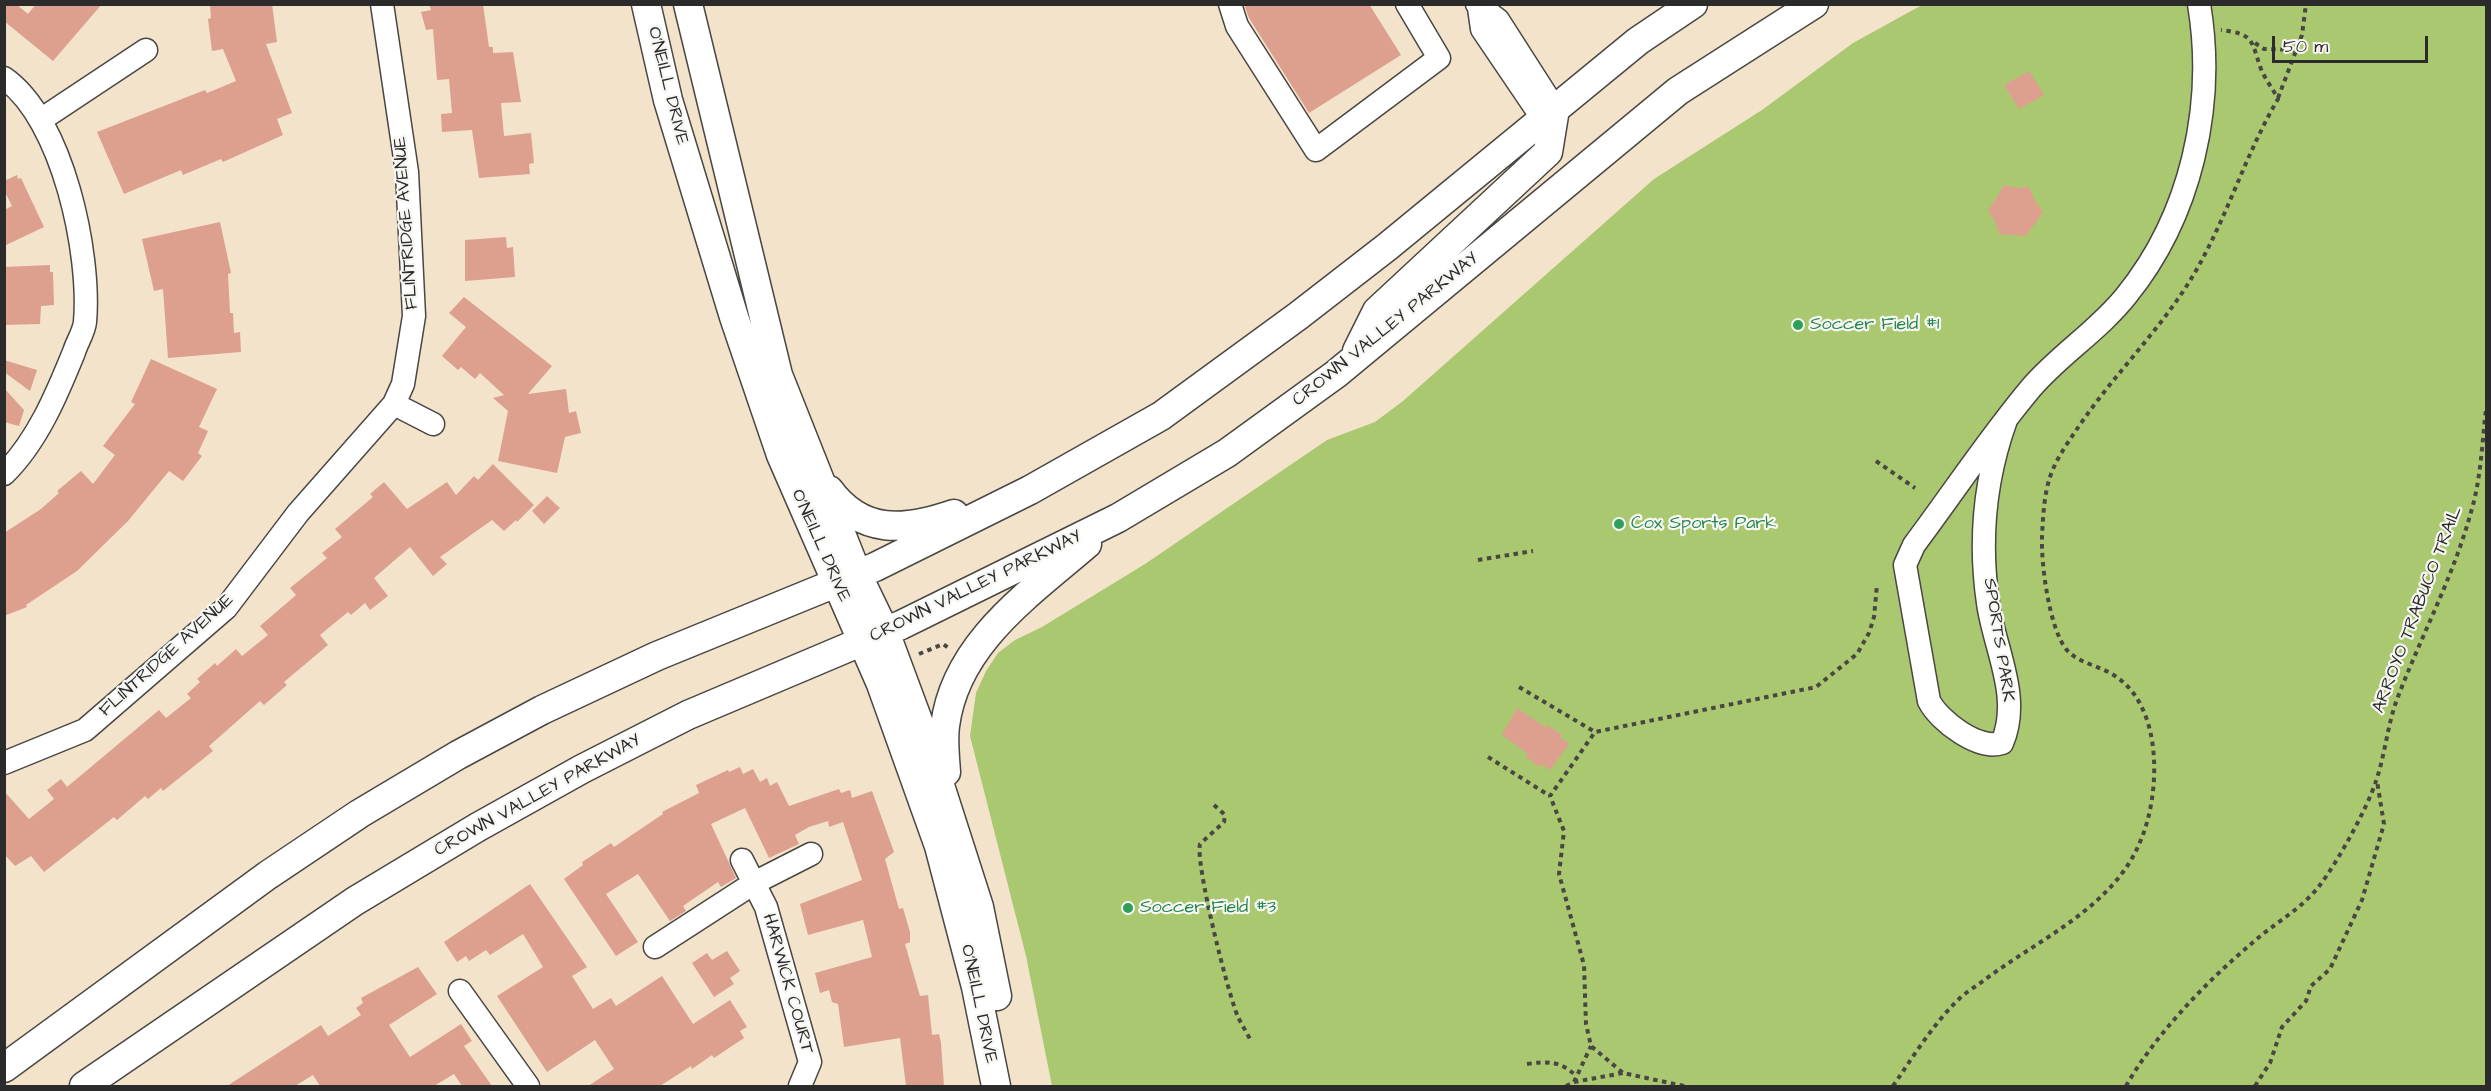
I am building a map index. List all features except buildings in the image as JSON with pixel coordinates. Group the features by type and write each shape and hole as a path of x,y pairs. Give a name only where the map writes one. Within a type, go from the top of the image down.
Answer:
{"main road":[{"name":"O'NEILL DRIVE","path":"646,4 668,100 734,317 781,455 874,637 954,822 979,907 1016,1086"},
{"name":"O'NEILL DRIVE","path":"688,4 778,375 817,474 846,579"},
{"path":"4,1068 268,875 359,814 458,756 542,710 657,656 846,579 1030,490 1170,409 1387,247 1638,41 1693,4"},
{"name":"CROWN VALLEY PARKWAY","path":"84,1086 355,901 478,827 582,769 688,715 874,637 1118,518 1227,453 1354,359 1678,91 1814,4"},
{"path":"1354,359 1377,311 1548,152 1549,114"},
{"path":"817,474 837,501 855,517 875,525 899,526 922,523 1030,490"},
{"path":"954,822 946,774 945,728 954,688 971,653 1010,611 1118,518"},
{"name":"O'NEILL DRIVE","path":"874,637 881,684 939,846 976,987 996,1086"}],"street":[{"name":"FLINTRIDGE AVENUE","path":"4,763 85,730 226,608 298,513 394,404 403,384 414,316 407,172 382,4"},
{"path":"1230,4 1237,26 1316,150 1439,57 1407,4"},
{"name":"SPORTS PARK","path":"2006,420 1996,448 1988,489 1985,544 1988,601 2006,679 2009,710 2002,743 1987,745 1978,744 1940,716 1929,701 1905,565 1914,545 2006,420 2045,373 2092,332 2126,296 2166,234 2186,184 2199,132 2204,86 2204,30 2199,4"},
{"path":"1478,6 1498,20 1549,114"},
{"path":"42,119 146,50"},
{"path":"4,78 42,119 71,196 85,270 85,324 56,396 15,464 4,474"},
{"path":"394,404 433,424"},
{"path":"655,947 754,883 811,854"},
{"name":"HARWICK COURT","path":"742,860 766,907 810,1062 800,1086"},
{"path":"460,991 528,1086"}],"path":[{"path":"1893,1086 1914,1054 1959,998 2014,957 2084,912 2115,882 2140,843 2152,805 2155,760 2149,729 2130,690 2120,679 2072,655 2061,641 2042,556 2043,521 2050,478 2065,448 2093,405 2171,310 2196,270 2260,130 2278,99 2298,50 2306,4"},
{"path":"2204,30 2245,35 2264,49 2298,50"},
{"path":"2254,43 2262,70 2278,99"},
{"name":"ARROYO TRABUCO TRAIL","path":"2126,1086 2139,1063 2183,1011 2250,944 2319,886 2366,806 2377,780 2391,717 2411,663 2459,551 2472,510 2487,409"},
{"path":"1876,461 1915,488"},
{"path":"1479,560 1533,551"},
{"path":"1519,687 1595,732 1816,687 1857,654 1871,625 1877,585"},
{"path":"914,653 916,656 943,644 952,651"},
{"path":"1550,796 1595,732"},
{"path":"1488,757 1550,796 1564,831 1559,874 1584,965 1586,1024 1591,1046 1623,1073"},
{"path":"2255,1086 2270,1063 2282,1028 2306,1001 2311,987 2330,969 2362,900 2384,824 2377,780"},
{"path":"1214,805 1225,815 1224,822 1200,844 1200,866 1228,985 1238,1016 1251,1041"},
{"path":"1574,1082 1591,1046"},
{"path":"1527,1064 1552,1062 1563,1065 1576,1076"},
{"path":"1566,1086 1574,1082 1623,1073 1684,1086"}],"green space":[{"name":"Cox Sports Park","path":"1922,5 2486,5 2486,1086 1052,1086 1026,956 970,736 976,693 986,671 998,653 1015,640 1042,627 1145,564 1327,440 1375,422 1403,401 1654,179 1762,110 1853,43"}],"place":[{"name":"Soccer Field #1","path":"1798,325"},
{"name":"Cox Sports Park","path":"1619,524"},
{"name":"Soccer Field #3","path":"1128,908"}]}
